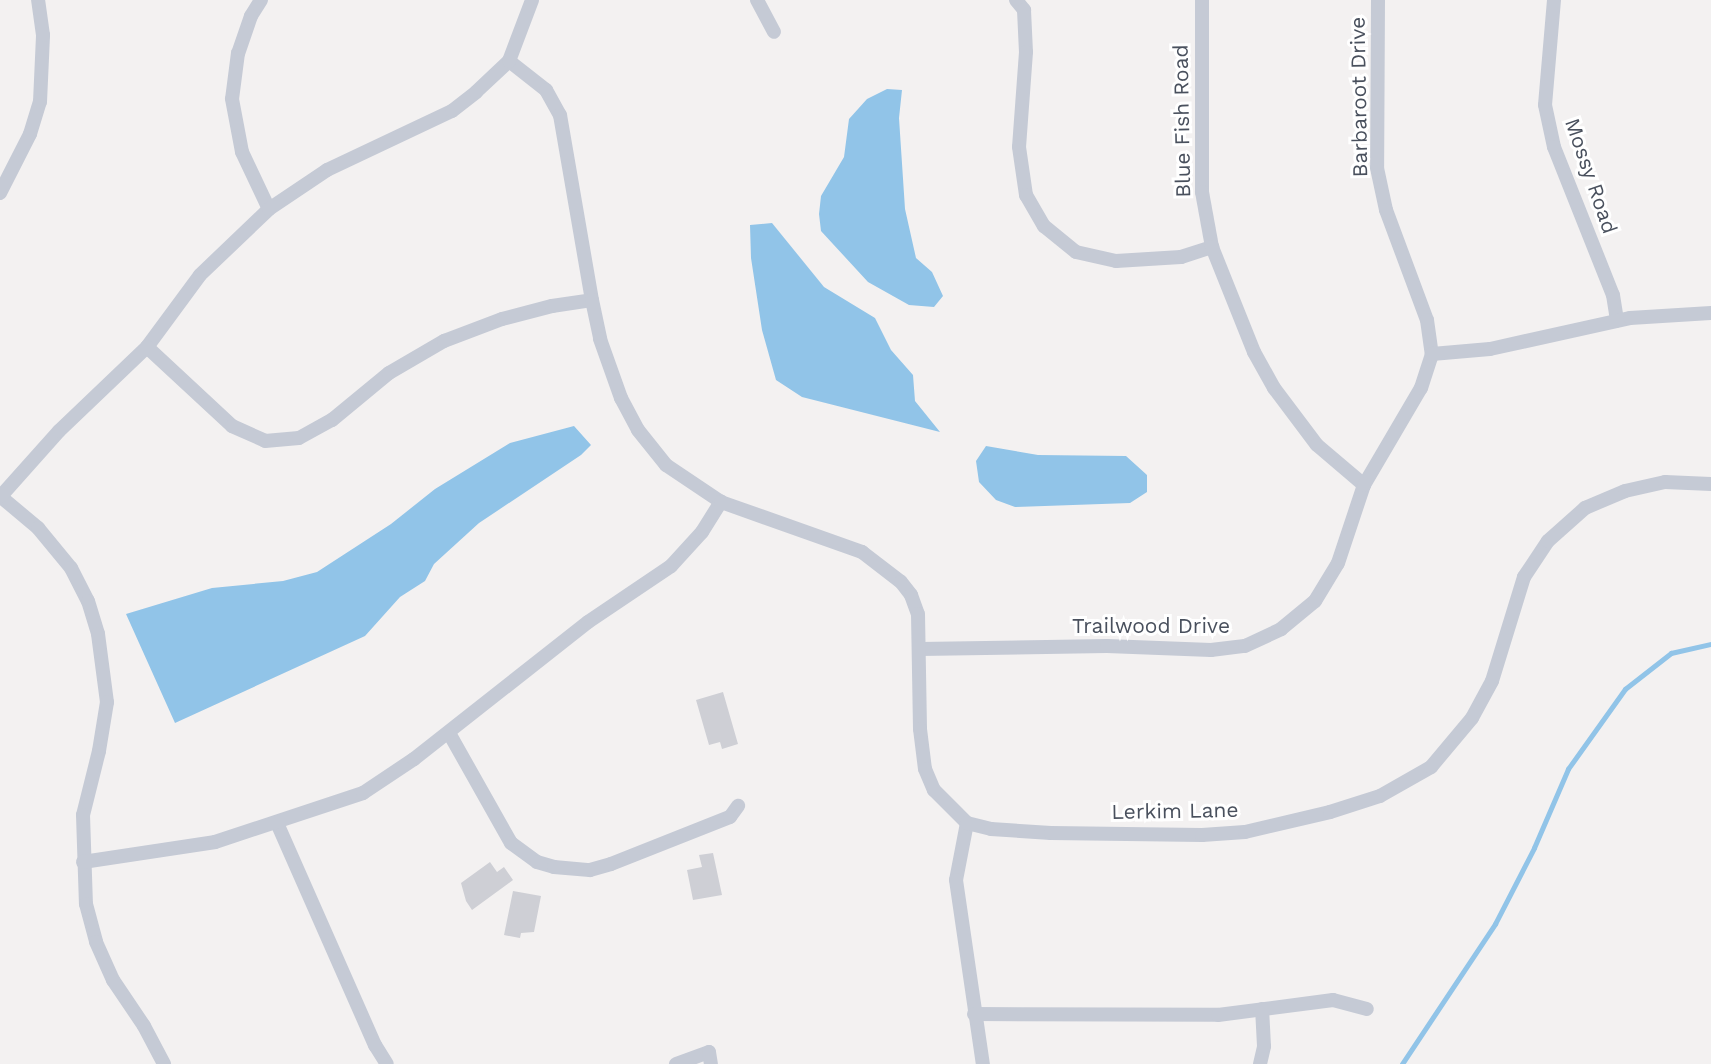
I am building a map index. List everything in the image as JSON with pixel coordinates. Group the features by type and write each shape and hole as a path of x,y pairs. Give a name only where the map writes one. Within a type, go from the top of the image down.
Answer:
{"street":[{"path":"0,193 30,134 40,102 43,35 38,0"},
{"path":"261,0 251,16 238,53 232,99 242,152 269,209"},
{"path":"164,1064 144,1026 113,980 96,942 86,904 83,815 99,751 107,702 98,634 88,601 71,568 38,527 0,496 50,441 146,347 200,275 269,209 327,170 452,111 509,61 532,0"},
{"path":"757,0 774,32"},
{"path":"1016,0 1024,10 1026,52 1019,147 1027,195 1044,226 1076,252 1116,261 1181,257 1212,247"},
{"name":"Blue Fish Road","path":"1202,0 1202,192 1212,247 1248,340 1274,388 1317,444 1364,485"},
{"name":"Barbaroot Drive","path":"1378,0 1377,168 1385,210 1427,320 1432,354"},
{"name":"Mossy Road","path":"1554,0 1545,105 1554,146 1613,295 1617,321"},
{"path":"509,61 546,90 560,115 600,339 621,398 638,430 666,465 721,502 862,552 885,568 911,596 918,614 920,729 925,769 934,790 967,822 956,880 983,1064"},
{"path":"146,347 232,426 265,441 299,438 332,420 389,373 444,341 502,319 552,306 592,300"},
{"path":"1432,354 1490,349 1617,321 1711,313"},
{"name":"Trailwood Drive","path":"920,649 1107,646 1211,650 1245,646 1281,629 1315,601 1338,563 1364,485 1421,388 1432,354"},
{"name":"Lerkim Lane","path":"967,822 991,829 1051,833 1202,835 1245,832 1381,796 1431,767 1472,718 1492,681 1524,577 1548,541 1585,508 1625,491 1665,482 1711,484"},
{"path":"83,862 215,842 363,793 449,733 588,622 671,566 702,532 721,502"},
{"path":"449,733 511,843 537,862 554,867 570,871 611,864 730,817 738,806"},
{"path":"277,823 375,1045 387,1064"},
{"path":"974,1014 1218,1015 1333,1000 1367,1009"},
{"path":"1260,1064 1264,1046 1262,1009"},
{"path":"676,1064 709,1052 711,1064"}],"water":[{"path":"887,89 902,90 899,118 905,209 916,258 932,272 943,296 934,307 909,305 868,282 821,231 821,196 844,157 849,119 867,99"},
{"path":"772,223 824,287 875,318 891,350 913,375 915,401 940,432 802,397 776,380 762,330 751,258 750,225"},
{"path":"574,426 591,445 581,455 479,523 434,564 425,581 400,597 365,636 175,723 126,614 212,588 283,581 317,572 391,524 435,489 510,443"},
{"path":"986,446 1038,455 1126,456 1147,475 1147,492 1130,503 1015,507 996,500 979,482 976,461"}],"building":[{"path":"723,692 738,744 722,749 720,742 709,745 696,700"},
{"path":"713,853 722,895 693,900 687,870 702,867 699,855"},
{"path":"490,862 497,872 504,867 513,880 472,910 466,901 461,883"},
{"path":"513,891 541,896 534,932 521,933 520,938 504,935"}],"waterway":[{"path":"1402,1064 1495,924 1534,848 1568,769 1625,689 1671,653 1711,644"}]}
